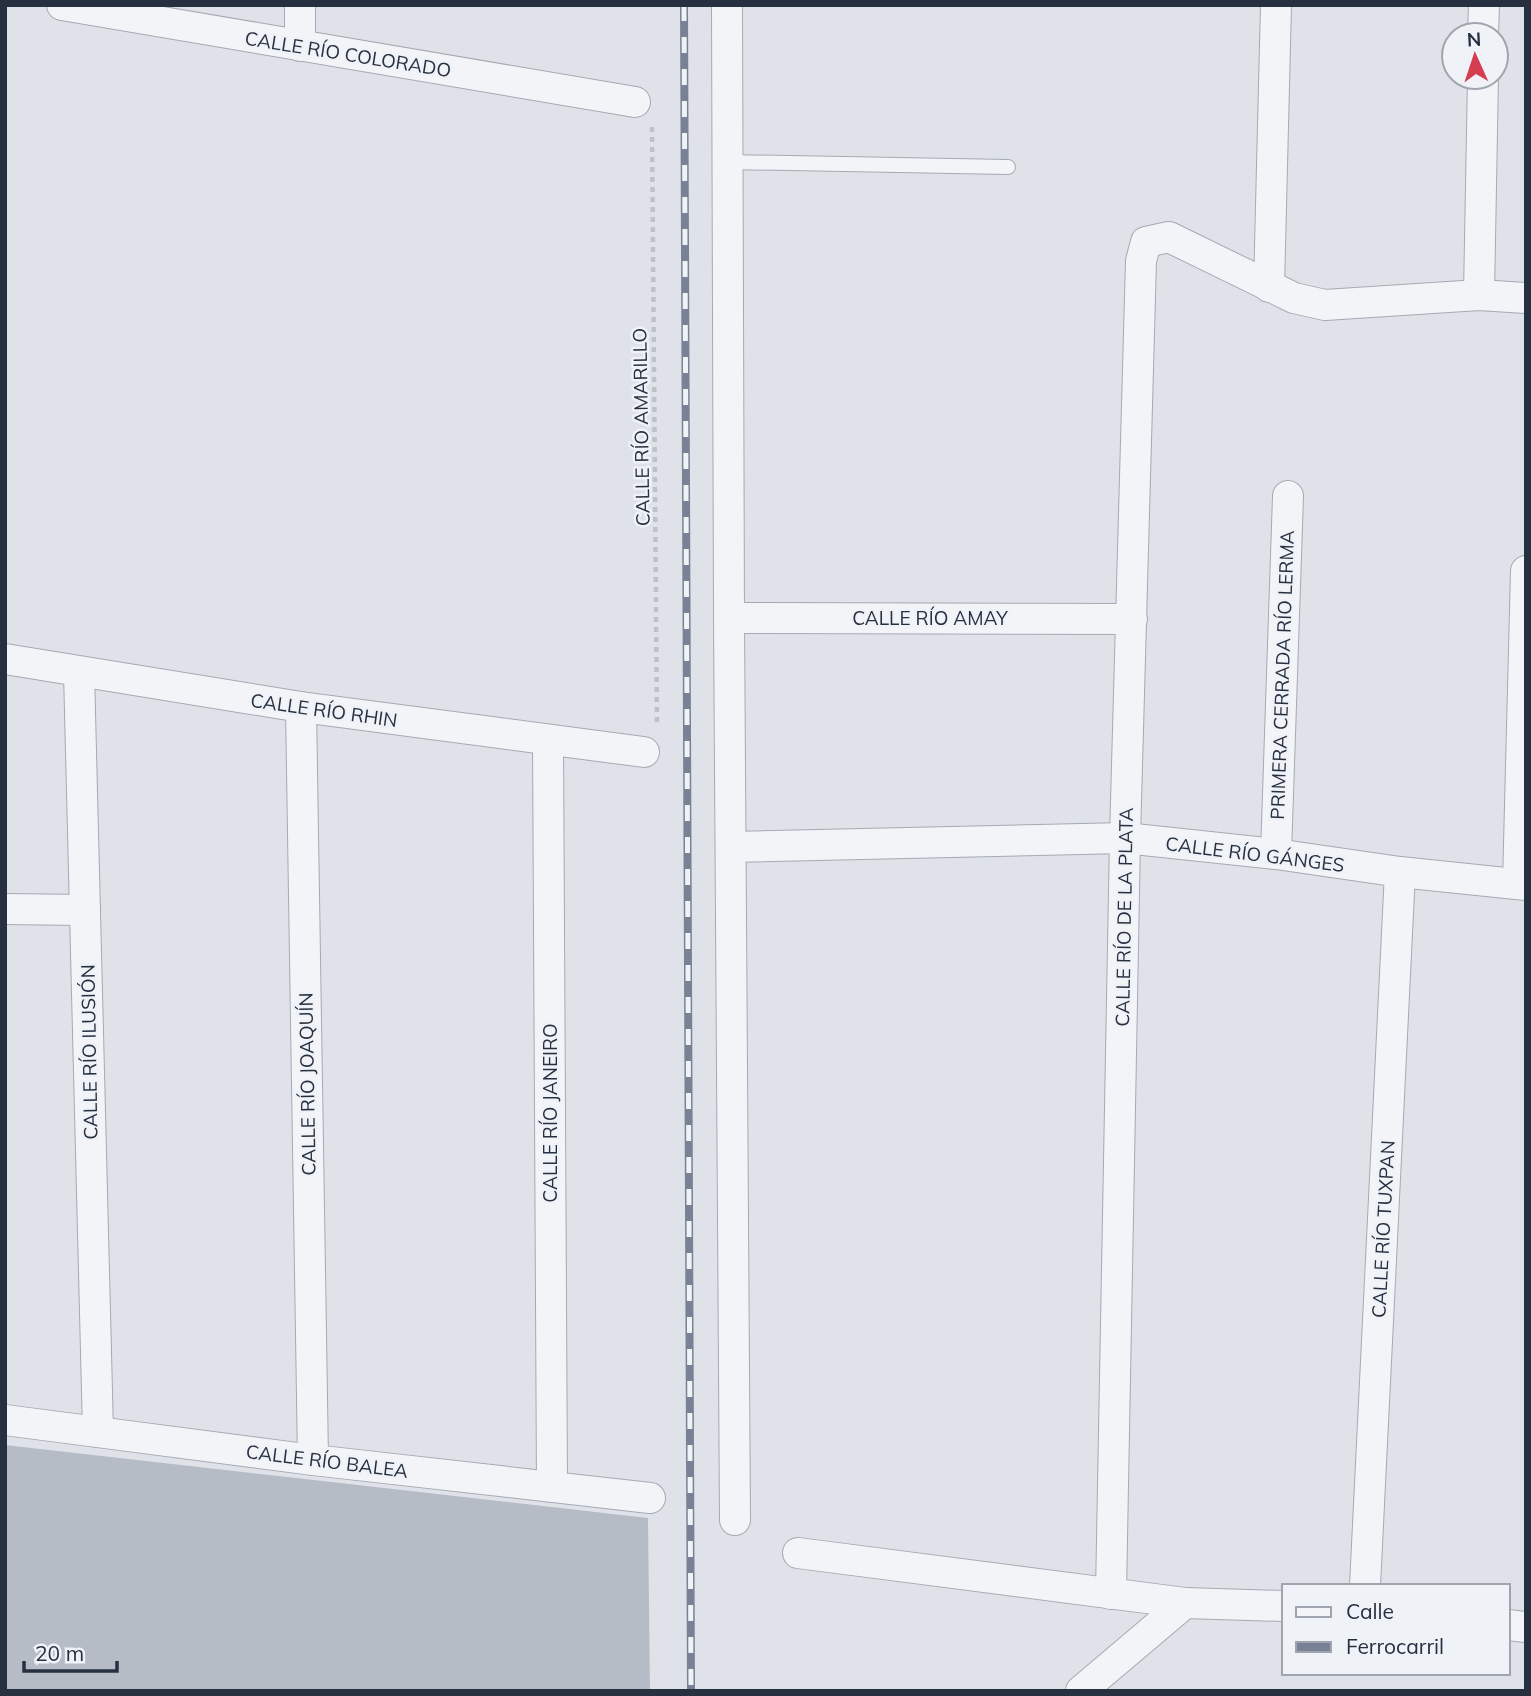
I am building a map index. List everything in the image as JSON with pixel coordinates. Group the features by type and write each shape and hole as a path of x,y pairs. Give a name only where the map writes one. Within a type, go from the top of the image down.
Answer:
{"street":[{"name":"CALLE RÍO COLORADO","path":"62,5 635,102"},
{"path":"300,5 300,46"},
{"path":"727,5 735,1520"},
{"path":"1276,5 1269,287 1294,298 1325,305 1479,295 1526,298"},
{"path":"1479,295 1483,91"},
{"name":"CALLE RÍO DE LA PLATA","path":"1111,1594 1125,838 1141,261 1146,242 1169,237 1269,287"},
{"name":"PRIMERA CERRADA RÍO LERMA","path":"1276,854 1288,496"},
{"path":"1522,885 1526,570"},
{"name":"CALLE RÍO AMAY","path":"729,618 1132,619"},
{"name":"CALLE RÍO RHIN","path":"5,659 301,707 644,752"},
{"name":"CALLE RÍO ILUSIÓN","path":"79,672 98,1432"},
{"name":"CALLE RÍO JOAQUÍN","path":"301,707 313,1460"},
{"name":"CALLE RÍO JANEIRO","path":"548,740 552,1486"},
{"name":"CALLE RÍO GÁNGES","path":"731,847 1125,838 1522,885"},
{"name":"CALLE RÍO TUXPAN","path":"1365,1584 1400,872"},
{"path":"5,909 85,910"},
{"name":"CALLE RÍO BALEA","path":"5,1420 313,1460 650,1498"},
{"path":"798,1553 1185,1603 1282,1606"},
{"path":"1081,1691 1185,1603"}],"lane":[{"path":"727,162 1008,167"}],"path":[{"name":"CALLE RÍO AMARILLO","path":"635,102 645,110 652,127 657,741 652,749 644,752"}],"building":[{"path":"5,1445 648,1518 650,1691 5,1691"}],"railway":[{"path":"684,5 691,1691"}]}
